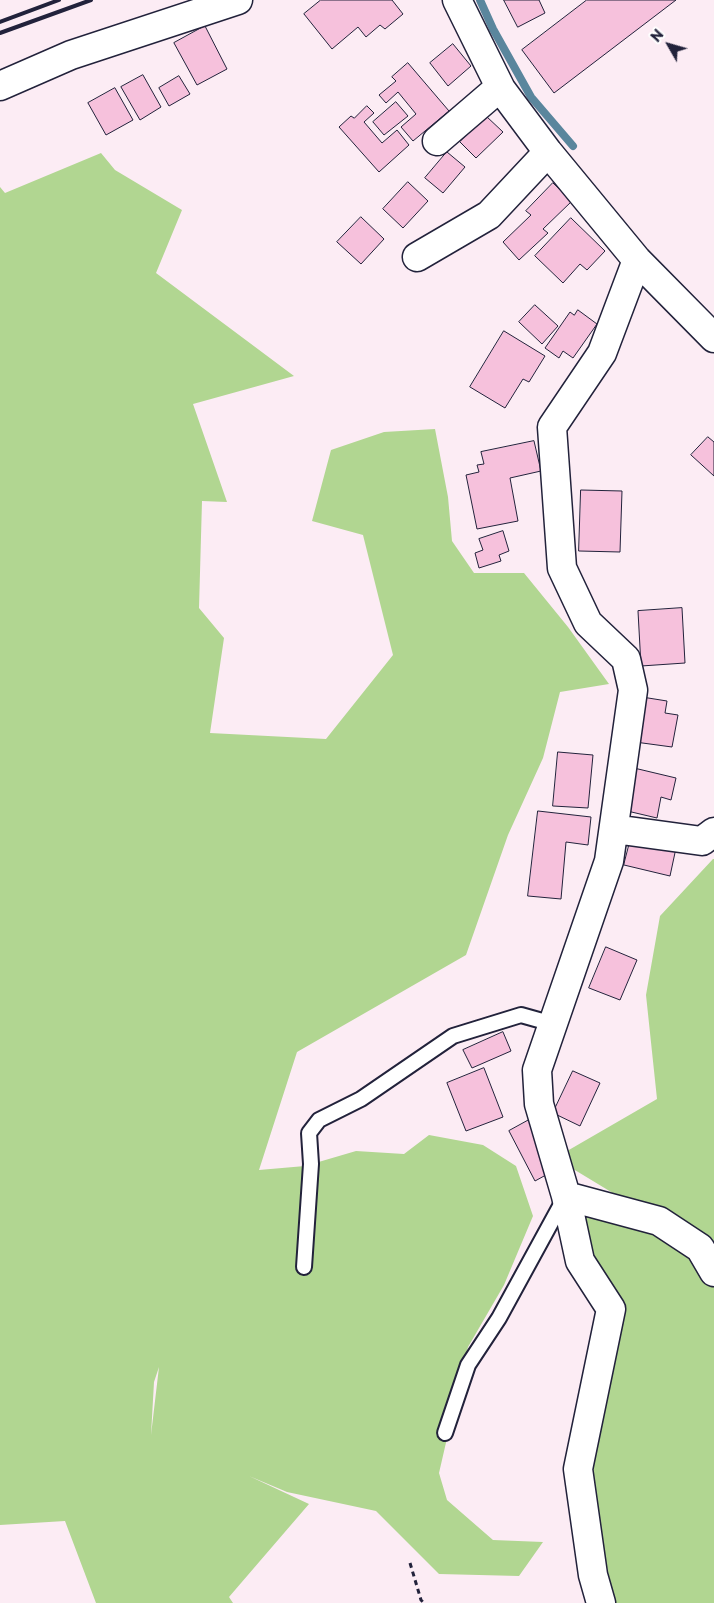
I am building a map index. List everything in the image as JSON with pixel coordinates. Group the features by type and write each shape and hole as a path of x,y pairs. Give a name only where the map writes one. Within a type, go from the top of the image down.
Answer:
{"street":[{"path":"0,86 71,54 238,0"},
{"path":"457,0 500,87 634,268 714,338"},
{"path":"437,142 500,87"},
{"path":"417,257 489,215 548,152"},
{"path":"602,1603 593,1575 578,1469 611,1309 580,1261 566,1196 539,1104 537,1070 609,861 633,690 626,659 588,623 562,568 552,427 602,353 634,268"},
{"path":"614,829 710,838"},
{"path":"566,1196 659,1221 700,1248 714,1272"}],"lane":[{"path":"304,1267 311,1164 309,1134 319,1120 361,1099 453,1036 521,1015 552,1024"},
{"path":"445,1433 468,1365 499,1318 566,1196"}],"path":[{"path":"410,1563 421,1600 424,1603"}],"green space":[{"path":"101,153 115,170 182,210 156,273 294,376 193,404 227,502 202,501 199,608 224,638 210,733 326,739 393,655 363,535 312,521 331,450 384,432 435,429 448,497 452,541 474,573 524,573 568,627 609,684 560,692 543,758 508,835 466,955 297,1052 259,1170 305,1166 356,1151 404,1154 429,1135 483,1145 516,1166 533,1216 504,1285 468,1347 439,1473 447,1500 493,1540 543,1542 519,1576 439,1574 376,1511 287,1492 249,1476 309,1504 229,1597 233,1603 96,1603 65,1521 0,1525 0,187 5,193","holes":["159,1367 151,1435 154,1382"]},
{"path":"713,859 714,1603 615,1603 597,1523 584,1511 611,1309 566,1196 659,1221 555,1158 657,1099 646,995 660,916"}],"building":[{"path":"321,0 392,0 403,14 385,29 380,25 366,37 358,27 332,49 304,14"},
{"path":"504,0 539,0 545,13 518,27"},
{"path":"587,0 676,0 554,93 522,50"},
{"path":"205,26 227,69 197,85 174,43"},
{"path":"453,44 471,66 448,86 430,63"},
{"path":"408,63 449,111 413,141 401,127 416,114 398,92 386,103 379,95 396,81 392,77"},
{"path":"143,75 161,107 140,120 121,87"},
{"path":"179,76 190,94 169,106 159,88"},
{"path":"115,88 133,120 106,135 88,103"},
{"path":"396,102 408,116 384,135 373,122"},
{"path":"367,106 374,113 364,122 382,143 397,130 409,145 379,172 339,127 351,116 354,118"},
{"path":"486,116 503,132 476,158 460,142"},
{"path":"447,152 465,167 443,193 425,178"},
{"path":"408,182 428,201 403,228 383,209"},
{"path":"553,183 572,201 543,229 548,233 519,260 503,242 531,215 526,211"},
{"path":"361,217 384,239 361,264 337,242"},
{"path":"571,218 605,251 587,270 580,264 563,283 535,256"},
{"path":"535,305 558,326 542,344 519,322"},
{"path":"578,310 597,324 573,358 563,351 559,358 545,348 570,312 574,315"},
{"path":"504,331 545,356 529,382 523,379 505,408 470,387"},
{"path":"708,437 714,442 714,476 691,455"},
{"path":"534,441 541,471 510,478 518,521 477,529 466,475 479,472 477,465 484,464 481,452"},
{"path":"581,490 622,491 620,552 579,551"},
{"path":"503,531 509,551 499,555 501,561 479,568 475,553 483,550 479,539"},
{"path":"682,608 685,663 641,666 638,611"},
{"path":"642,697 667,701 665,713 678,715 672,747 635,742"},
{"path":"558,752 593,755 588,808 553,806"},
{"path":"634,768 676,778 671,800 661,797 657,818 623,810"},
{"path":"538,811 591,817 588,845 566,842 561,899 528,896"},
{"path":"631,838 676,848 670,876 624,865"},
{"path":"606,947 637,960 620,1000 589,988"},
{"path":"503,1032 511,1051 472,1068 463,1050"},
{"path":"484,1068 503,1117 466,1131 447,1083"},
{"path":"573,1071 600,1083 580,1126 553,1113"},
{"path":"529,1120 555,1170 535,1181 509,1131"}],"waterway":[{"path":"480,0 493,29 531,97 573,146"}],"railway":[{"path":"0,22 59,0"},
{"path":"0,33 91,0"}]}
